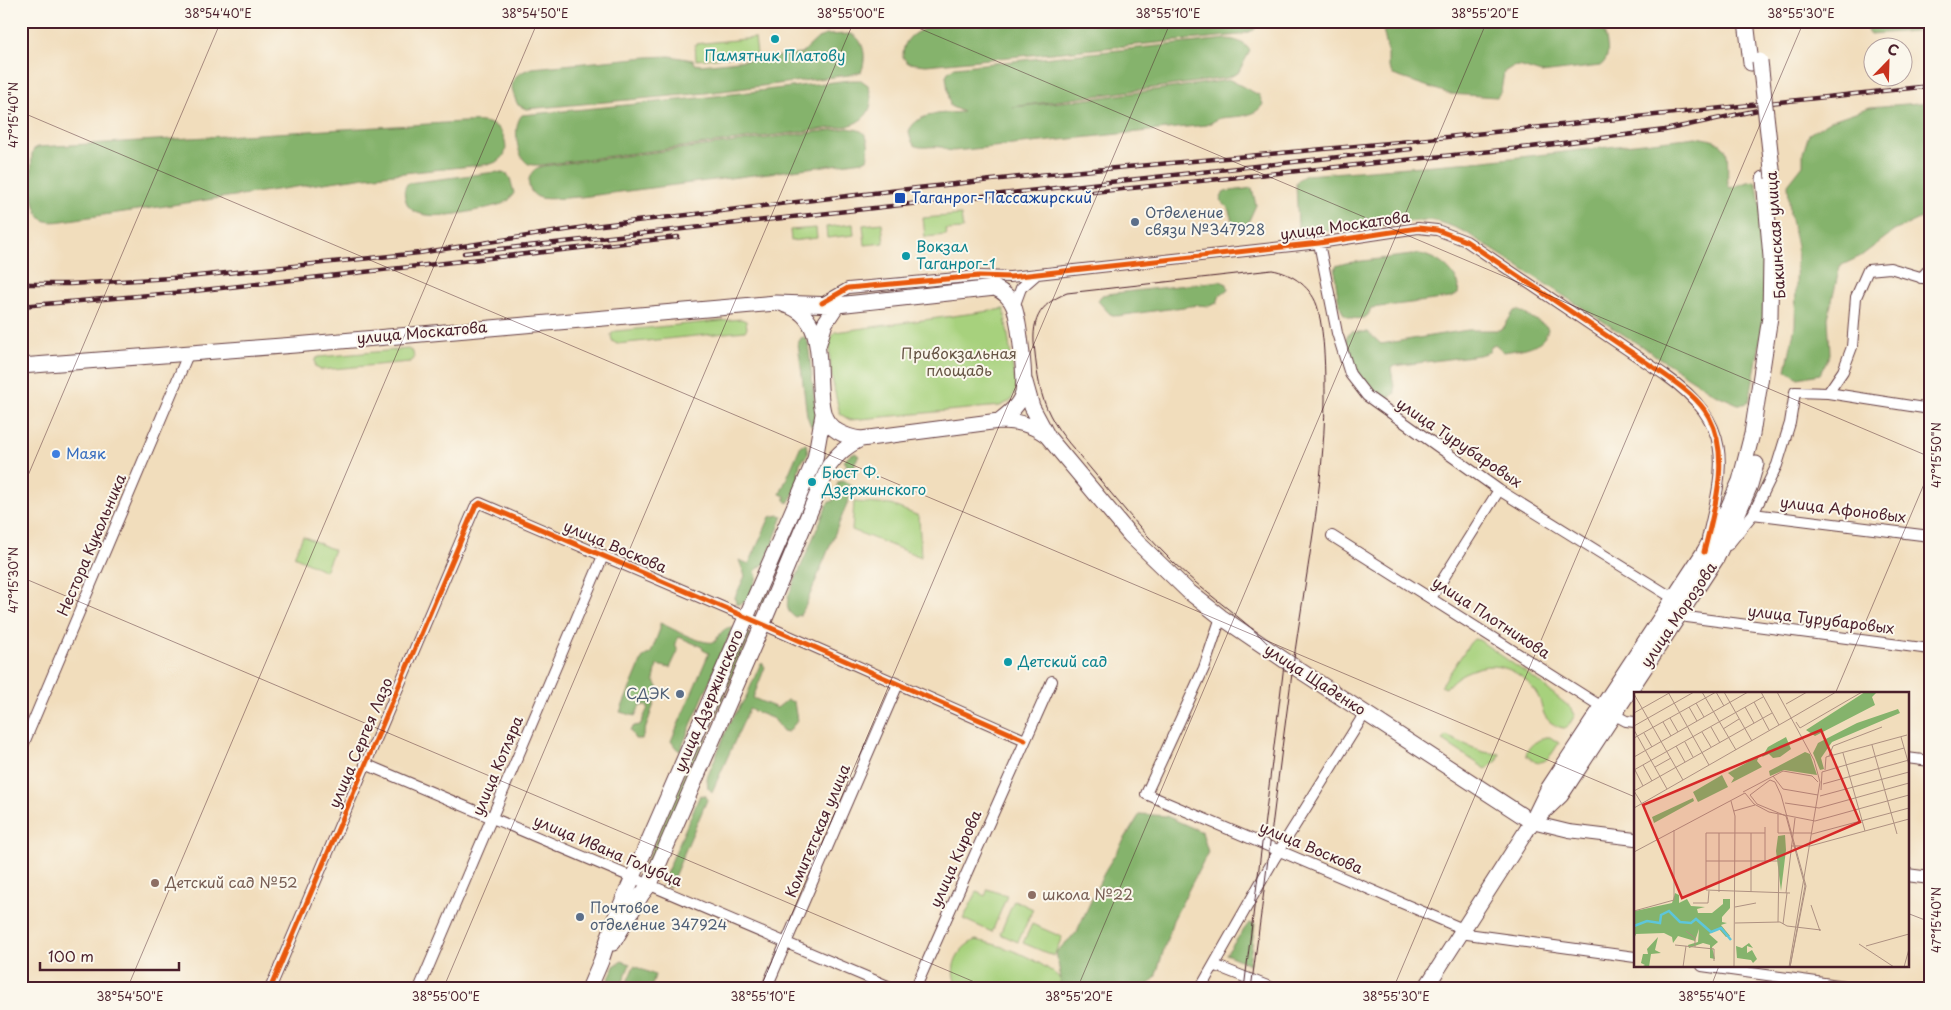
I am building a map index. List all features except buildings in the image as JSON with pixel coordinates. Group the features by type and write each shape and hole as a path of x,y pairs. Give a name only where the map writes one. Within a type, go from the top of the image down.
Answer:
{"main road":[{"name":"Бакинская улица","path":"1710,556 1742,503 1758,457 1778,339 1782,295 1781,261 1768,178 1755,62 1746,21"},
{"name":"Бакинская улица","path":"1755,21 1755,62"},
{"path":"776,303 796,308 806,316 818,348 823,414 832,427 841,434 850,438 861,439 999,421 1014,408 1023,393 1024,378 1014,307 1004,292 995,288"},
{"name":"улица Москатова","path":"21,366 776,303 837,305 995,288"},
{"path":"818,348 825,323 837,305"},
{"name":"улица Щаденко","path":"1024,378 1032,407 1048,437"},
{"name":"улица Дзержинского","path":"589,989 632,877 815,460 823,414"},
{"name":"улица Щаденко","path":"999,421 1024,423 1036,427 1048,437 1137,542 1188,591 1221,618 1532,822"},
{"name":"улица Дзержинского","path":"601,961 650,884 829,466 841,451 861,439"},
{"name":"улица Морозова","path":"1425,989 1532,822 1561,795 1607,710 1673,598 1710,556"},
{"name":"улица Морозова","path":"1607,710 1680,614 1710,556"}],"street":[{"name":"улица Москатова","path":"822,304 848,288 979,276 1010,277 1319,243 1418,228 1437,230 1466,242 1685,389 1708,416 1714,428 1718,447 1719,472 1710,556"},
{"name":"улица Турубаровых","path":"1319,243 1337,333 1350,374 1358,387 1379,406 1499,490 1673,598"},
{"path":"1930,268 1925,279 1890,268 1868,270 1856,297 1852,347 1843,371 1828,393 1930,409"},
{"path":"1014,307 1021,288 1037,273"},
{"name":"улица Москатова","path":"995,288 1010,277"},
{"path":"837,305 848,288"},
{"name":"Нестора Кукольника","path":"21,750 189,352"},
{"name":"улица Морозова","path":"1710,556 1753,514 1777,465 1790,423 1794,392 1828,393"},
{"path":"1431,598 1499,490"},
{"name":"улица Воскова","path":"475,507 480,504 762,624"},
{"name":"улица Сергея Лазо","path":"270,989 475,507"},
{"name":"улица Афоновых","path":"1753,514 1930,536"},
{"name":"улица Плотникова","path":"1332,536 1607,710 1626,721 1634,722"},
{"name":"улица Котляра","path":"420,989 603,556"},
{"name":"улица Турубаровых","path":"1680,614 1686,617 1930,649"},
{"name":"улица Воскова","path":"1221,618 1204,668 1146,794 1462,931 1634,957"},
{"path":"762,624 1025,740"},
{"name":"улица Кирова","path":"915,989 1052,681"},
{"name":"Комитетская улица","path":"766,989 898,684"},
{"path":"1200,989 1279,851 1365,713"},
{"path":"1908,758 1930,761"},
{"name":"улица Ивана Голубца","path":"365,764 895,989"},
{"name":"улица Щаденко","path":"1532,822 1569,831 1634,840"},
{"path":"1908,875 1930,878"},
{"path":"1214,965 1274,989"},
{"path":"1716,968 1867,989"}],"green space":[{"path":"652,21 702,21 654,27"},
{"path":"947,21 1260,21 1254,30 1240,35 926,65 908,63 903,57 904,48 911,36"},
{"path":"1379,21 1603,21 1608,51 1604,62 1600,66 1541,73 1519,66 1512,67 1504,72 1501,91 1497,97 1450,94 1393,75 1388,66 1388,53 1382,24"},
{"path":"1860,21 1930,21 1930,30 1870,34"},
{"path":"851,34 862,45 864,62 861,72 849,75 706,93 526,109 518,105 512,86 519,74 532,68 670,56 693,60 695,64 701,65 801,54 818,38 826,35"},
{"path":"755,38 757,54 696,60 695,44"},
{"path":"1226,39 1240,42 1250,51 1238,73 1227,78 1012,107 1230,80 1259,95 1263,104 1260,109 1250,114 1217,119 1206,125 956,151 949,151 940,147 919,147 910,138 909,131 913,125 925,117 963,112 950,106 946,76 955,67"},
{"path":"861,80 868,85 871,100 865,116 848,126 541,165 528,164 519,152 517,125 522,115 699,98"},
{"path":"1930,102 1930,214 1894,231 1861,256 1840,266 1828,318 1830,354 1820,374 1798,378 1786,370 1795,326 1797,246 1790,215 1788,184 1803,165 1803,153 1809,134 1832,120 1870,107"},
{"path":"484,122 498,128 503,135 506,147 502,158 491,164 365,177 59,221 42,219 35,207 33,198 32,154 34,149 38,147"},
{"path":"848,128 861,131 866,136 869,148 867,159 581,197 542,198 533,194 529,185 530,176 533,171 543,166"},
{"path":"1696,137 1717,142 1723,146 1727,157 1728,185 1730,188 1755,181 1757,186 1765,232 1765,316 1749,402 1743,404 1738,404 1715,394 1467,233 1452,227 1426,220 1307,233 1300,230 1298,226 1296,184 1299,179 1306,175 1485,161"},
{"path":"496,172 507,174 514,193 509,200 502,204 465,213 434,216 421,214 411,209 406,201 404,192 408,183"},
{"path":"1252,188 1256,205 1246,227 1234,227 1228,208 1220,200 1224,192"},
{"path":"961,215 963,229 946,230 947,235 925,237 923,218"},
{"path":"882,223 884,243 865,245 863,225"},
{"path":"853,224 854,235 827,238 826,227"},
{"path":"816,228 817,238 791,241 790,230"},
{"path":"1420,254 1438,261 1448,269 1459,285 1458,294 1450,298 1371,308 1366,317 1359,319 1351,318 1343,313 1337,290 1336,266 1346,263"},
{"path":"1220,281 1227,284 1228,289 1220,295 1217,303 1210,306 1198,305 1117,316 1110,314 1098,301 1102,295 1107,294"},
{"name":"Привокзальная площадь","path":"1004,309 1016,389 1011,401 1000,406 850,420 840,414 833,384 830,359 831,338 835,332"},
{"path":"1518,310 1548,329 1546,335 1537,344 1504,352 1495,344 1491,346 1489,352 1479,355 1394,366 1391,368 1395,393 1386,400 1373,395 1353,374 1346,339 1352,332 1368,332 1381,344 1468,330 1499,330 1504,327 1514,311"},
{"path":"741,319 746,321 747,328 745,331 617,344 612,341 611,334 616,331"},
{"path":"804,337 808,342 816,414 814,426 811,426 807,416 798,343"},
{"path":"408,349 413,352 414,359 410,362 321,370 315,367 315,359 319,357"},
{"path":"806,444 808,454 800,463 798,473 802,479 788,503 785,500 785,496 780,494 801,445"},
{"path":"855,453 859,456 855,462 855,472 845,472 844,468 847,465 844,461 851,454"},
{"path":"843,481 850,484 852,488 851,494 805,607 800,615 795,617 788,608 788,597 828,503 834,500 831,494 832,490 836,490 838,482"},
{"path":"809,483 814,486 764,602 760,604 759,600"},
{"path":"854,502 891,505 919,516 921,557 852,530"},
{"path":"783,516 765,563 755,571 757,577 750,595 745,602 736,604 735,597 745,576 739,560 749,564 770,517"},
{"path":"303,536 334,550 325,571 294,556"},
{"path":"660,623 695,639 709,642 715,642 722,632 727,628 733,627 680,751 671,741 709,653 703,650 702,647 679,637 675,643 678,651 670,668 657,665 654,680 659,689 642,739 635,739 630,730 634,726 640,725 648,708 646,705 640,706 635,716 620,712 643,657 651,653 660,629"},
{"path":"748,633 750,636 649,870 645,872 644,868 744,634"},
{"path":"1474,639 1479,640 1535,679 1572,709 1575,715 1567,728 1558,726 1547,719 1534,690 1522,678 1508,669 1491,666 1482,667 1462,674 1446,688 1441,686"},
{"path":"762,663 765,667 753,698 777,708 787,700 794,702 797,721 788,732 783,731 774,719 749,709 712,792 708,788 707,778 729,724 746,697"},
{"path":"1446,736 1483,752 1500,754 1497,761 1486,769 1442,740"},
{"path":"1545,737 1550,737 1559,743 1546,760 1537,762 1526,755 1531,746"},
{"path":"700,795 706,796 707,800 670,886 667,887 662,883"},
{"path":"1140,814 1166,816 1202,832 1208,852 1173,920 1155,978 1144,989 1058,989 1061,979 1056,952 1076,933 1106,869"},
{"path":"988,889 1007,896 992,932 963,919 977,892 985,896"},
{"path":"1014,900 1033,909 1018,942 1000,934"},
{"path":"1249,923 1255,924 1249,964 1226,954"},
{"path":"1032,924 1062,937 1054,956 1023,943"},
{"path":"976,940 1010,949 1032,959 1061,979 1060,989 970,989 955,981 954,968 957,956 965,947"},
{"path":"622,961 630,964 620,989 605,989 614,966"},
{"path":"634,966 655,975 651,989 624,989"}],"tram line":[{"path":"1244,989 1284,665 1279,656 1259,635 1187,575 1157,546 1064,436 1050,415 1041,393 1034,332 1038,316 1043,309 1049,303 1067,293 1272,270 1287,274 1301,283 1312,294 1315,301 1323,343 1325,400 1318,500 1298,633 1251,989"}],"railway":[{"path":"21,284 70,284 188,277 419,253 585,227 899,190 1039,175 1400,142 1930,86"},
{"path":"1093,192 1531,147 1665,130 1758,110"},
{"path":"464,253 1411,149"},
{"path":"21,306 185,292 678,237"}],"cycle path":[{"path":"822,303 848,288 979,276 1010,277 1319,243 1418,228 1437,230 1466,241 1665,375 1684,389 1705,411 1716,433 1720,467 1716,502 1704,552"},
{"path":"270,989 475,507 480,503 1025,740"}],"place":[{"name":"Памятник Платову","path":"775,39"},
{"name":"Таганрог-Пассажирский","path":"900,198"},
{"name":"Отделение связи №347928","path":"1135,222"},
{"name":"Вокзал Таганрог-1","path":"906,256"},
{"name":"Маяк","path":"56,454"},
{"name":"Бюст Ф. Дзержинского","path":"812,482"},
{"name":"Детский сад","path":"1008,662"},
{"name":"СДЭК","path":"680,694"},
{"name":"Детский сад №52","path":"155,883"},
{"name":"школа №22","path":"1032,895"},
{"name":"Почтовое отделение 347924","path":"580,917"}]}
